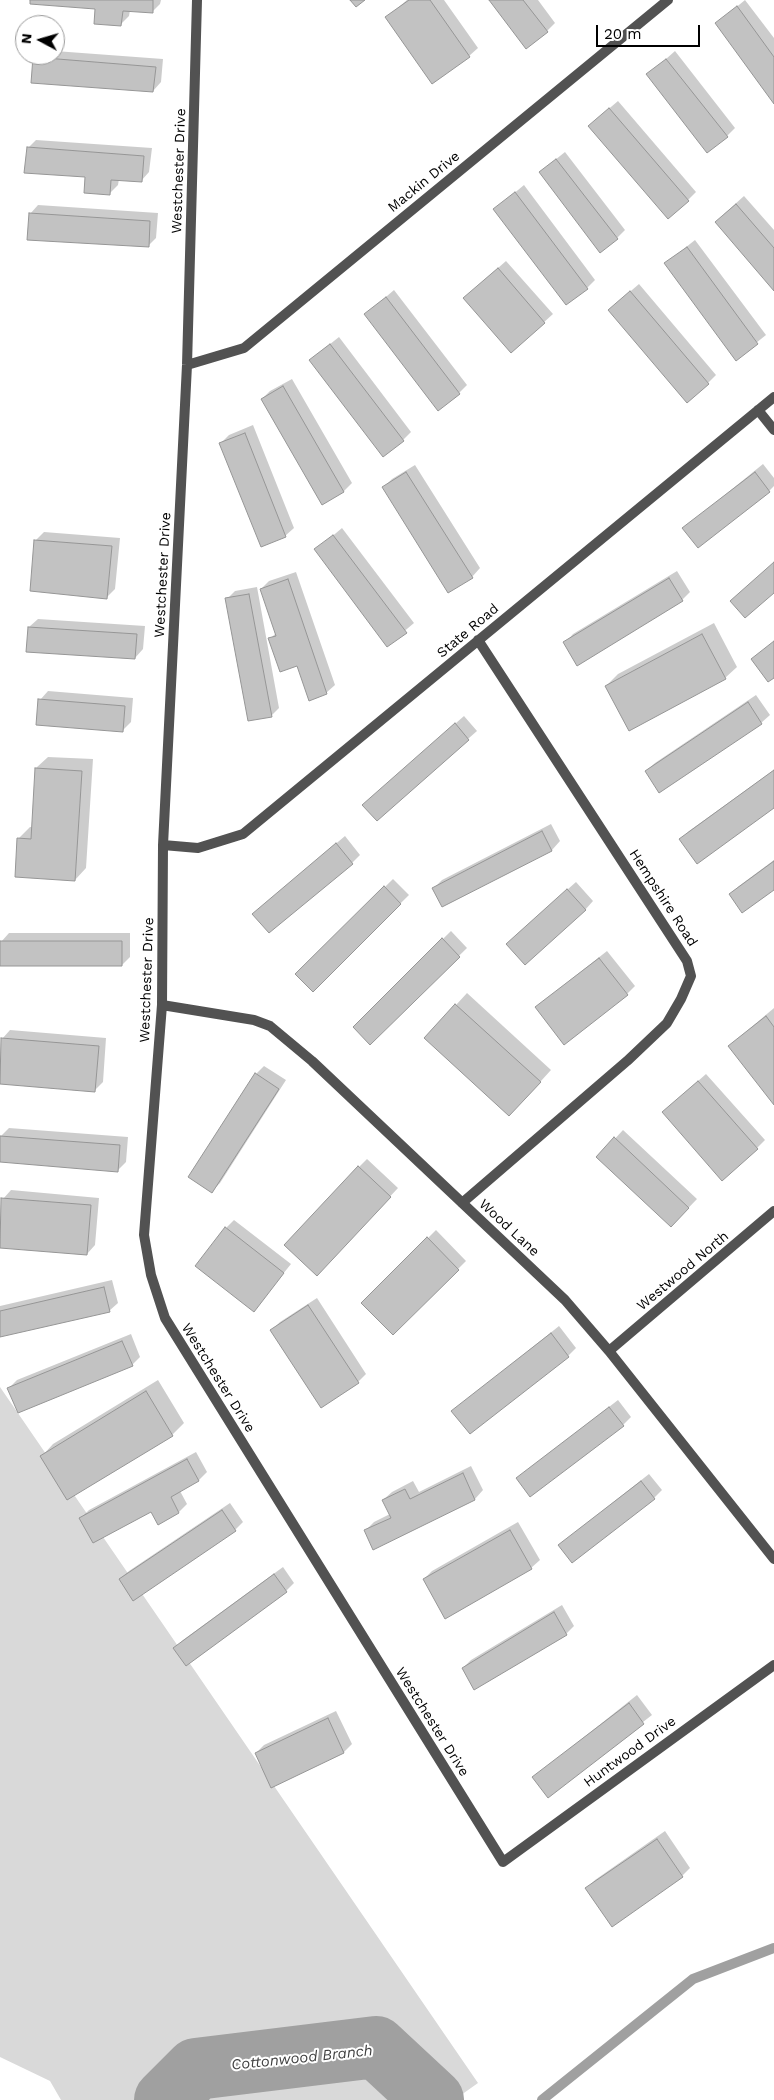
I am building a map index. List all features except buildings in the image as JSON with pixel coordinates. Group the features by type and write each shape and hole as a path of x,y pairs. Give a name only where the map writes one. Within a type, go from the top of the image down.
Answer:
{"lane":[{"name":"Westchester Drive","path":"197,0 187,365 163,845 162,1005 144,1235 151,1275 165,1318 503,1862"},
{"name":"Mackin Drive","path":"187,365 244,348 668,0"},
{"name":"State Road","path":"163,845 198,848 243,834 774,397"},
{"path":"758,410 774,430"},
{"name":"Hempshire Road","path":"462,1203 627,1061 667,1023 681,999 691,976 687,960 478,640"},
{"name":"Wood Lane","path":"162,1005 254,1020 270,1026 312,1061 565,1300 609,1351 774,1559"},
{"name":"Westwood North","path":"609,1351 774,1211"},
{"name":"Huntwood Drive","path":"503,1862 774,1665"}],"shaded area":[{"path":"0,1387 478,2083 454,2100 61,2100 50,2081 0,2057"}],"waterway":[{"path":"542,2100 693,1979 774,1948"},
{"name":"Cottonwood Branch","path":"165,2100 196,2069 376,2047 433,2100"}]}
